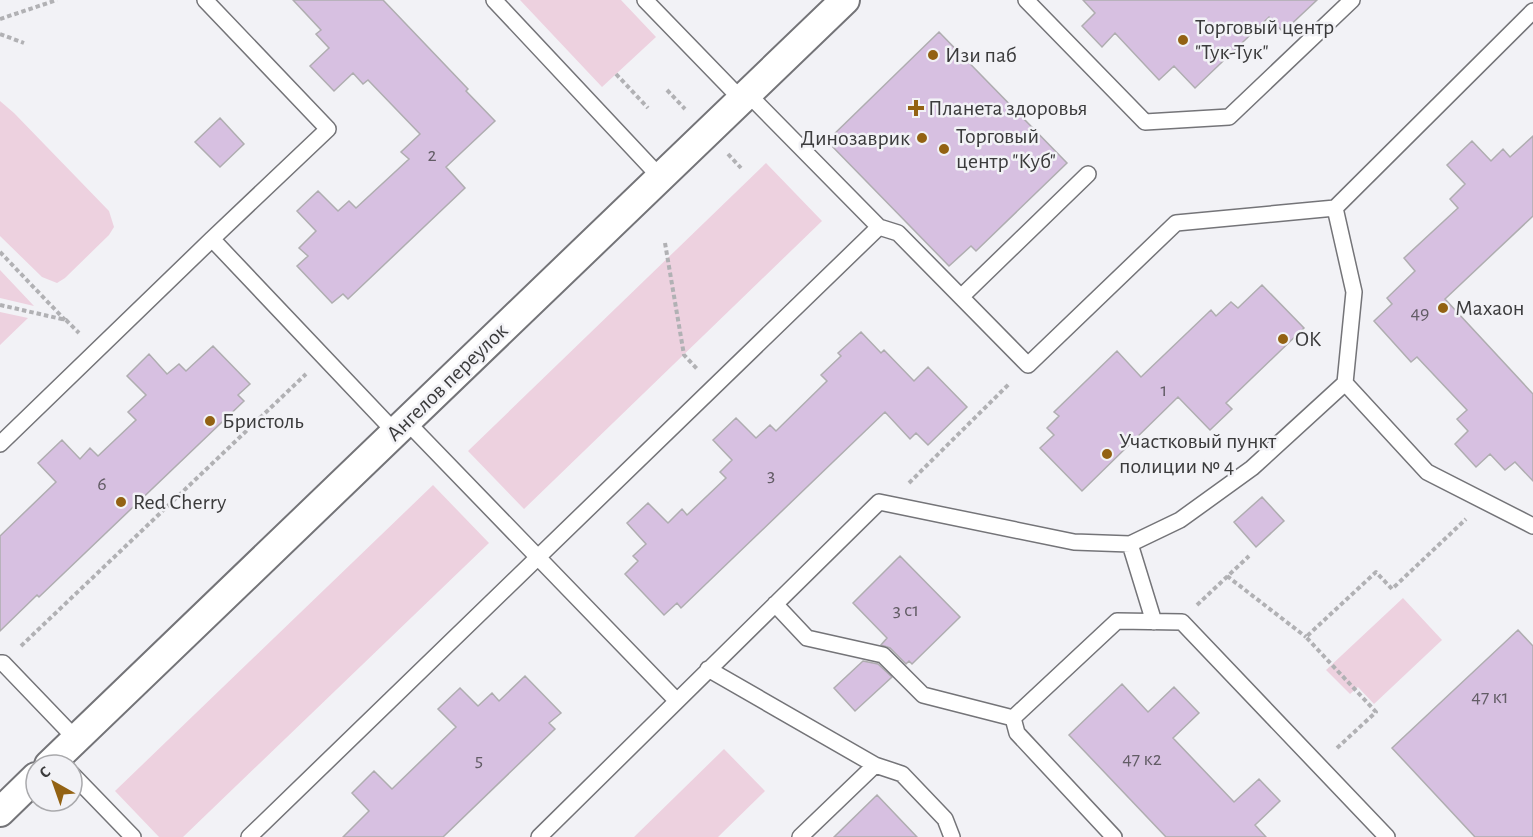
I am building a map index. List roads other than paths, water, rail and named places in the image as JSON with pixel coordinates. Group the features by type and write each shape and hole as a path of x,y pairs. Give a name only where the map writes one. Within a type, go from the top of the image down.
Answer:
{"street":[{"name":"Ангелов переулок","path":"70,753 401,426 845,0"},
{"path":"0,812 24,789"}],"lane":[{"path":"0,444 328,129 205,0"},
{"path":"494,0 660,177"},
{"path":"645,0 879,227 898,232 1028,365 1176,223 1335,208 1533,11"},
{"path":"1026,0 1145,122 1229,117 1352,0"},
{"path":"961,297 1088,174"},
{"path":"539,837 879,502 1074,542 1130,544 1180,520 1252,468 1345,383 1354,292 1335,208"},
{"path":"249,837 879,227"},
{"path":"212,239 324,357 401,426 538,558 676,700"},
{"path":"1345,383 1427,472 1533,526"},
{"path":"1130,544 1154,622"},
{"path":"775,604 807,638 884,655 924,695 1013,718"},
{"path":"1013,718 1117,621 1182,622 1387,837"},
{"path":"2,663 59,753"},
{"path":"708,669 875,765 902,774 945,819 952,837"},
{"path":"1013,718 1017,733 1114,837"},
{"path":"800,837 875,765"},
{"path":"84,783 133,837"}],"place":[{"name":"Торговый центр \"Тук-Тук\"","path":"1183,40"},
{"name":"Изи паб","path":"933,55"},
{"name":"Планета здоровья","path":"916,108"},
{"name":"Динозаврик","path":"922,138"},
{"name":"Торговый центр \"Куб\"","path":"944,149"},
{"name":"Махаон","path":"1443,308"},
{"name":"OK","path":"1283,339"},
{"name":"Бристоль","path":"210,421"},
{"name":"Участковый пункт полиции № 4","path":"1107,454"},
{"name":"Red Cherry","path":"121,502"}]}
